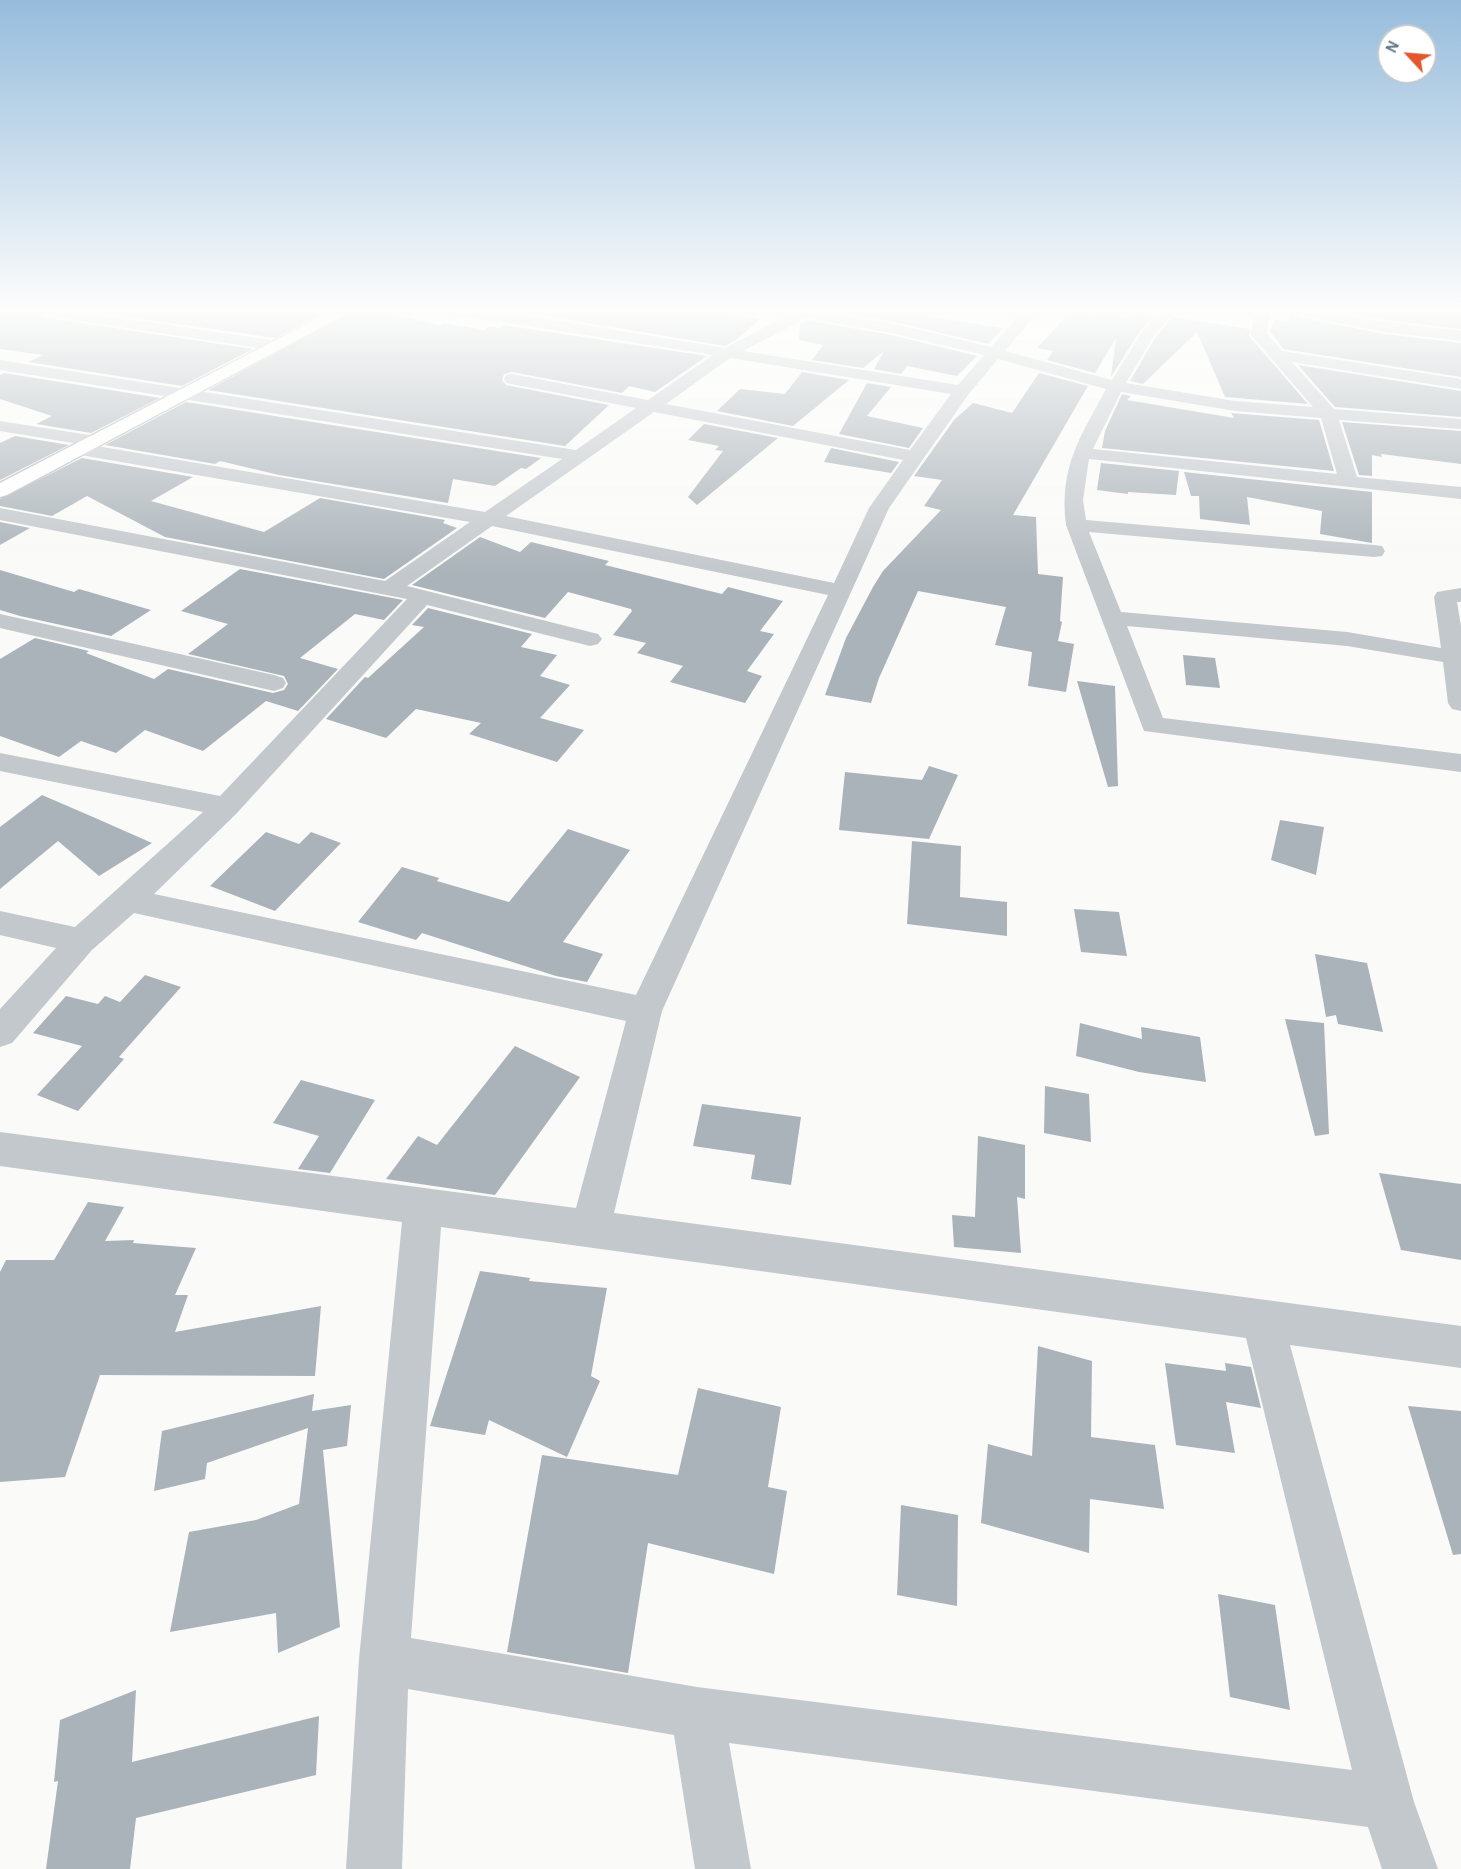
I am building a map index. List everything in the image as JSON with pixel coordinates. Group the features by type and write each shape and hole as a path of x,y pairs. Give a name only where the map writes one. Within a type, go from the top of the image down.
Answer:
{"street":[{"path":"0,491 175,399"},
{"path":"210,399 580,456"},
{"path":"615,399 915,457"},
{"path":"389,588 660,399"},
{"path":"591,1228 645,1011 879,508 956,399"},
{"path":"1109,399 1081,453 1073,500 1076,525 1153,725 1461,763"},
{"path":"1195,399 1235,406 1461,424"},
{"path":"1315,399 1328,413 1349,482"},
{"path":"0,426 88,445 489,519 841,591"},
{"path":"1081,453 1461,493"},
{"path":"0,514 389,588 590,639"},
{"path":"1076,525 1374,551"},
{"path":"1461,595 1445,597 1461,703"},
{"path":"0,1033 81,942 226,807 422,597"},
{"path":"1111,618 1347,639 1454,657"},
{"path":"0,621 274,683"},
{"path":"0,762 226,807"},
{"path":"128,900 645,1011"},
{"path":"0,924 81,942"},
{"path":"0,1149 1461,1347"},
{"path":"374,1869 384,1659 423,1206"},
{"path":"1262,1320 1387,1802 1410,1869"},
{"path":"384,1659 697,1713 1387,1802"},
{"path":"697,1713 723,1869"}],"building":[{"path":"1,399 158,399 91,433 36,424 52,416"},
{"path":"267,399 579,399 609,405 565,446"},
{"path":"729,399 826,399 793,426 717,411"},
{"path":"858,399 881,399 867,416 923,428 909,448 839,434"},
{"path":"1021,399 1080,399 1013,515 1036,517 1038,574 1063,577 1060,621 1062,622 1058,641 1074,644 1066,692 1028,686 1032,652 995,645 1006,607 918,591 879,678 871,703 825,695 846,638 883,571 941,510 924,506 942,480 914,476 954,420 973,403 1012,413"},
{"path":"1120,399 1234,418 1231,413 1319,420 1334,471 1102,448 1105,431"},
{"path":"1251,399 1304,399 1308,404"},
{"path":"1328,399 1461,399 1461,417 1335,407"},
{"path":"186,402 541,458 526,469 521,468 495,486 453,479 448,503 279,475 220,461 215,464 105,445"},
{"path":"1342,422 1461,431 1461,464 1381,454 1382,457 1372,455 1372,476 1359,475"},
{"path":"704,424 778,438 697,505 688,497 723,451 715,450 719,446 688,440"},
{"path":"15,436 69,445 0,480 0,443"},
{"path":"831,448 899,462 891,473 824,462"},
{"path":"82,458 193,477 151,501 264,532 320,498 445,520 443,523 457,528 384,579 165,537 87,496 52,516 0,506 0,499"},
{"path":"1101,463 1179,471 1176,495 1128,492 1128,494 1097,490"},
{"path":"1184,472 1372,492 1372,543 1320,534 1322,511 1247,497 1250,525 1200,519 1199,496 1191,496"},
{"path":"0,522 30,528 0,545"},
{"path":"480,537 520,552 531,542 609,561 605,565 722,594 728,587 783,601 760,631 774,634 747,671 762,676 745,703 670,682 683,666 637,653 646,643 613,635 632,611 631,609 568,592 545,618 412,585"},
{"path":"240,569 403,600 384,620 355,614 300,658 338,669 298,711 266,701 203,751 145,730 116,753 81,741 59,757 0,736 0,659 35,638 89,651 86,653 154,679 168,669 273,693 284,690 288,684 284,676 188,654 228,624 181,611"},
{"path":"0,570 74,592 79,589 151,610 111,636 20,616 0,610"},
{"path":"428,608 532,634 521,647 557,655 540,676 570,685 540,718 584,730 557,762 469,734 481,723 416,709 386,738 326,719 365,677 368,678 424,627 412,625"},
{"path":"1183,655 1215,658 1220,688 1186,685"},
{"path":"1077,681 1115,686 1118,786 1108,787"},
{"path":"929,766 958,775 929,839 839,830 845,772 922,780"},
{"path":"42,795 152,843 99,876 58,841 0,889 0,827"},
{"path":"1280,820 1324,827 1316,875 1271,860"},
{"path":"568,829 630,850 563,942 603,954 587,982 556,976 422,933 416,940 358,922 402,867 439,878 437,881 509,902"},
{"path":"266,832 299,844 311,832 341,843 275,911 210,886"},
{"path":"912,841 961,846 960,897 1007,902 1007,936 907,924"},
{"path":"1074,909 1119,912 1127,956 1081,952"},
{"path":"1315,954 1367,963 1383,1032 1338,1024 1336,1015 1326,1017"},
{"path":"145,975 181,987 119,1057 124,1059 78,1111 37,1095 82,1046 33,1033 66,996 98,1004 105,996 120,1002"},
{"path":"1285,1019 1324,1023 1329,1134 1315,1136"},
{"path":"1080,1023 1142,1039 1141,1027 1200,1037 1206,1082 1139,1072 1076,1056"},
{"path":"515,1046 580,1077 495,1195 386,1179 418,1136 437,1145"},
{"path":"301,1080 375,1100 330,1173 298,1169 319,1136 273,1123"},
{"path":"1045,1086 1089,1094 1091,1142 1044,1133"},
{"path":"702,1104 801,1117 791,1185 751,1179 755,1155 693,1146"},
{"path":"978,1136 1025,1145 1025,1199 1017,1197 1021,1253 954,1247 952,1215 975,1217"},
{"path":"1379,1173 1461,1184 1461,1260 1401,1250"},
{"path":"88,1202 124,1207 105,1241 134,1240 133,1243 196,1248 175,1295 188,1295 175,1332 321,1306 315,1376 100,1375 65,1477 0,1482 0,1272 6,1260 54,1260"},
{"path":"480,1271 530,1278 529,1281 607,1288 591,1376 600,1381 567,1457 489,1420 485,1435 430,1426"},
{"path":"1038,1346 1092,1361 1091,1437 1155,1445 1164,1509 1090,1499 1089,1553 981,1523 988,1444 1032,1456"},
{"path":"1165,1363 1226,1371 1225,1363 1251,1367 1261,1408 1226,1402 1235,1453 1176,1445"},
{"path":"698,1388 781,1407 768,1487 787,1491 774,1574 648,1543 628,1673 507,1652 542,1455 678,1475"},
{"path":"314,1394 312,1411 351,1405 347,1446 323,1450 340,1627 278,1653 276,1613 170,1632 189,1532 256,1520 299,1504 308,1428 207,1463 205,1479 154,1491 162,1431"},
{"path":"1408,1406 1461,1411 1461,1554 1453,1555"},
{"path":"901,1505 958,1515 957,1606 897,1595"},
{"path":"1218,1594 1275,1605 1290,1710 1230,1697"},
{"path":"136,1690 132,1762 319,1716 316,1775 136,1818 130,1869 46,1869 58,1781 54,1782 60,1720"}]}
